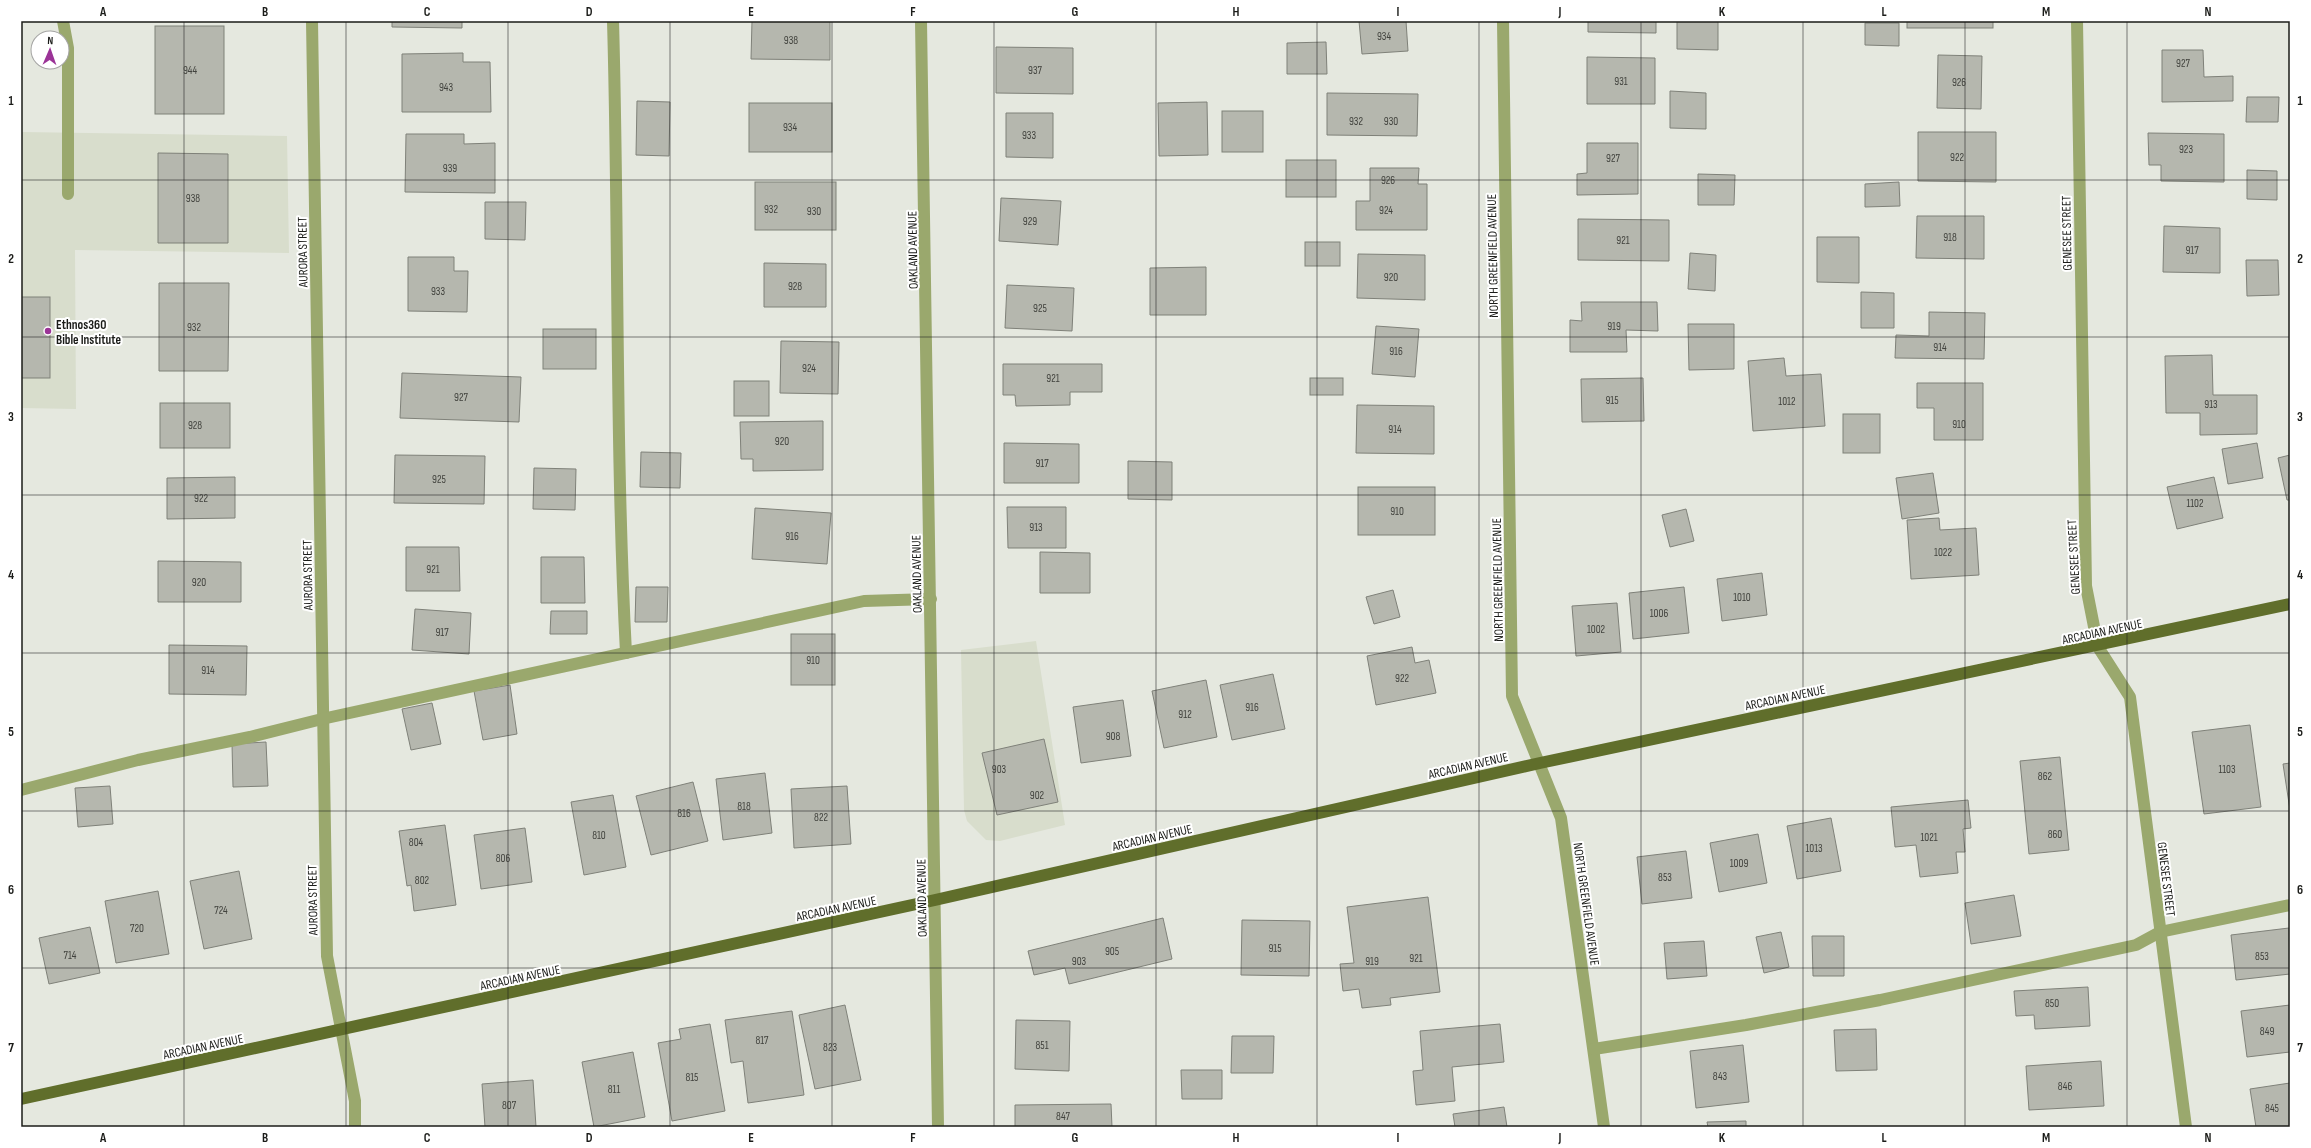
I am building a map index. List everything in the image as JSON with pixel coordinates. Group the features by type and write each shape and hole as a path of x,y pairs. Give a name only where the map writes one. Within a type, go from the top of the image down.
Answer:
{"main road":[{"name":"ARCADIAN AVENUE","path":"21,1099 935,900 1540,763 2098,647 2290,604"}],"street":[{"path":"63,21 68,48 68,194"},
{"name":"AURORA STREET","path":"312,21 327,956 340,1030 355,1101 356,1127"},
{"path":"613,21 617,142 621,564 626,653"},
{"name":"OAKLAND AVENUE","path":"921,21 938,1127"},
{"name":"NORTH GREENFIELD AVENUE","path":"1503,21 1512,696 1561,818 1604,1127"},
{"name":"GENESEE STREET","path":"2077,21 2086,586 2098,647 2130,697 2186,1127"},
{"path":"21,790 138,760 250,737 322,719 864,601 931,599"},
{"path":"1594,1049 1746,1025 1880,1000 2136,945 2160,932 2290,905"}],"shaded area":[{"name":"Ethnos360 Bible Institute","path":"21,97 22,132 287,136 289,253 75,250 76,409 21,408"},
{"path":"1036,641 1065,825 1000,841 986,840 967,821 964,810 961,650"}],"building":[{"path":"392,21 462,21 462,28 392,27"},
{"path":"752,21 830,21 830,60 751,59"},
{"path":"1359,21 1406,21 1408,51 1362,54"},
{"path":"1588,21 1656,21 1656,33 1588,32"},
{"path":"1677,21 1718,21 1718,50 1677,49"},
{"path":"1907,21 1993,21 1993,28 1907,28"},
{"path":"1865,23 1899,23 1899,46 1865,45"},
{"path":"155,26 224,26 224,114 155,114"},
{"path":"1326,42 1327,74 1287,74 1287,43"},
{"path":"996,47 1073,48 1073,94 996,93"},
{"path":"2162,50 2203,50 2204,77 2233,76 2233,101 2162,102"},
{"path":"463,53 463,62 490,62 491,112 402,112 402,54"},
{"path":"1938,55 1982,56 1981,109 1937,108"},
{"path":"1587,57 1655,58 1655,104 1587,104"},
{"path":"1670,91 1706,93 1706,129 1670,128"},
{"path":"1327,93 1418,94 1417,136 1327,135"},
{"path":"2247,97 2279,97 2278,122 2246,122"},
{"path":"637,101 670,102 669,156 636,155"},
{"path":"1207,102 1208,155 1159,156 1158,103"},
{"path":"749,103 832,103 832,152 749,152"},
{"path":"1222,111 1263,111 1263,152 1222,152"},
{"path":"1006,113 1053,113 1053,158 1006,157"},
{"path":"1918,132 1996,132 1996,182 1918,181"},
{"path":"2148,133 2224,134 2224,182 2161,181 2161,165 2149,165"},
{"path":"406,134 464,134 464,144 495,143 495,193 405,192"},
{"path":"1587,143 1638,143 1638,194 1577,195 1577,174 1587,173"},
{"path":"158,153 228,154 228,243 158,243"},
{"path":"1286,160 1336,160 1336,197 1286,197"},
{"path":"1370,168 1419,168 1418,184 1427,184 1427,230 1356,230 1356,201 1370,201"},
{"path":"2247,170 2277,171 2277,200 2247,199"},
{"path":"1698,174 1735,175 1734,205 1698,205"},
{"path":"755,182 836,182 836,230 755,230"},
{"path":"1899,182 1900,206 1865,207 1865,184"},
{"path":"1001,198 1061,201 1058,245 999,241"},
{"path":"485,202 526,202 525,240 485,239"},
{"path":"1917,216 1984,216 1984,259 1916,258"},
{"path":"1578,219 1669,220 1669,261 1578,260"},
{"path":"2164,226 2220,228 2220,273 2163,272"},
{"path":"1817,237 1859,237 1859,283 1817,282"},
{"path":"1305,242 1340,242 1340,266 1305,266"},
{"path":"1690,253 1716,255 1715,291 1688,289"},
{"path":"1358,254 1425,255 1425,300 1357,298"},
{"path":"408,257 454,257 454,271 468,271 467,312 408,311"},
{"path":"2246,260 2278,260 2279,295 2247,296"},
{"path":"764,263 826,264 826,307 764,307"},
{"path":"1206,267 1206,315 1150,315 1150,268"},
{"path":"159,283 229,283 228,371 159,371"},
{"path":"1007,285 1074,288 1072,331 1005,328"},
{"path":"1861,292 1894,293 1894,328 1861,328"},
{"path":"21,297 50,297 50,378 21,378"},
{"path":"1581,302 1657,302 1658,331 1626,330 1627,352 1570,352 1570,320 1582,321"},
{"path":"1929,312 1985,313 1984,359 1895,358 1896,335 1929,336"},
{"path":"1688,324 1734,324 1734,369 1689,370"},
{"path":"1376,326 1419,329 1415,377 1372,374"},
{"path":"543,329 596,329 596,369 543,369"},
{"path":"781,341 839,342 838,394 780,393"},
{"path":"2212,355 2213,395 2257,395 2257,434 2200,435 2200,413 2166,413 2165,356"},
{"path":"1784,358 1786,376 1821,374 1825,426 1753,431 1748,361"},
{"path":"1003,364 1102,364 1102,392 1070,392 1070,405 1016,406 1015,395 1003,395"},
{"path":"402,373 521,377 519,422 400,418"},
{"path":"1310,378 1343,378 1343,395 1310,395"},
{"path":"1643,378 1644,421 1582,422 1581,379"},
{"path":"734,381 769,381 769,416 734,416"},
{"path":"1917,383 1983,383 1983,440 1934,440 1934,408 1917,408"},
{"path":"160,403 230,403 230,448 160,448"},
{"path":"1357,405 1434,406 1434,454 1356,453"},
{"path":"1843,414 1880,414 1880,453 1843,453"},
{"path":"823,421 823,470 753,471 753,459 741,459 740,422"},
{"path":"1004,443 1079,444 1079,483 1004,483"},
{"path":"2257,443 2263,478 2228,484 2222,449"},
{"path":"641,452 681,453 680,488 640,487"},
{"path":"395,455 485,456 484,504 394,503"},
{"path":"2290,455 2290,500 2287,500 2278,458"},
{"path":"1128,461 1172,462 1172,500 1128,499"},
{"path":"534,468 576,469 575,510 533,509"},
{"path":"1933,473 1939,513 1902,519 1896,478"},
{"path":"235,477 235,518 167,519 167,478"},
{"path":"2214,477 2223,518 2177,529 2167,487"},
{"path":"1358,487 1435,487 1435,535 1358,535"},
{"path":"1007,507 1066,507 1066,548 1008,548"},
{"path":"755,508 831,513 827,564 752,559"},
{"path":"1686,509 1694,541 1670,547 1662,515"},
{"path":"1939,518 1940,530 1976,528 1979,575 1911,579 1907,520"},
{"path":"406,547 459,547 460,591 406,591"},
{"path":"1040,552 1090,553 1090,593 1040,593"},
{"path":"541,557 584,557 585,603 541,603"},
{"path":"158,561 241,562 241,602 158,602"},
{"path":"1762,573 1767,615 1722,621 1717,579"},
{"path":"636,587 668,587 667,622 635,622"},
{"path":"1684,587 1689,633 1633,639 1629,593"},
{"path":"1393,590 1400,617 1374,624 1366,597"},
{"path":"1617,603 1621,652 1576,656 1572,606"},
{"path":"415,609 471,613 469,654 412,650"},
{"path":"551,611 587,611 587,634 550,634"},
{"path":"791,634 835,634 835,685 791,685"},
{"path":"169,645 247,646 246,695 169,694"},
{"path":"1412,647 1415,663 1429,660 1436,693 1376,705 1367,656"},
{"path":"1273,674 1285,729 1232,740 1220,685"},
{"path":"1206,680 1217,737 1164,748 1152,691"},
{"path":"510,685 517,734 483,740 474,691"},
{"path":"1123,700 1131,756 1081,763 1073,707"},
{"path":"432,703 441,744 411,750 402,709"},
{"path":"2250,725 2261,807 2204,814 2192,732"},
{"path":"1044,739 1058,802 997,815 982,753"},
{"path":"266,742 268,786 233,787 232,744"},
{"path":"2060,757 2069,850 2029,854 2020,761"},
{"path":"2290,763 2290,810 2283,764"},
{"path":"765,773 772,833 723,840 716,779"},
{"path":"693,782 708,841 651,855 636,796"},
{"path":"110,786 113,824 78,827 75,788"},
{"path":"847,786 851,844 794,848 791,789"},
{"path":"613,795 626,867 584,875 571,802"},
{"path":"1968,800 1971,828 1963,829 1965,852 1956,852 1958,873 1920,877 1916,845 1895,847 1891,807"},
{"path":"1831,818 1841,871 1797,879 1787,826"},
{"path":"445,825 456,905 414,911 411,885 407,886 399,831"},
{"path":"525,828 532,882 481,889 474,835"},
{"path":"1758,834 1767,883 1719,892 1710,843"},
{"path":"1686,851 1692,898 1642,904 1637,857"},
{"path":"239,871 252,939 204,949 190,881"},
{"path":"158,891 169,954 116,963 105,901"},
{"path":"2014,895 2021,936 1971,944 1965,903"},
{"path":"1428,897 1440,992 1390,998 1391,1005 1362,1008 1359,989 1343,991 1340,964 1354,963 1347,907"},
{"path":"1163,918 1172,959 1069,984 1065,968 1034,975 1028,951"},
{"path":"1242,920 1310,921 1309,976 1241,975"},
{"path":"90,927 100,973 49,984 39,938"},
{"path":"2289,928 2290,974 2236,980 2231,935"},
{"path":"1781,932 1789,967 1764,973 1756,937"},
{"path":"1812,936 1844,936 1844,976 1813,976"},
{"path":"1704,941 1707,976 1667,979 1664,943"},
{"path":"2088,987 2090,1026 2035,1029 2034,1015 2016,1016 2014,991"},
{"path":"845,1005 861,1080 815,1089 799,1015"},
{"path":"2290,1005 2290,1052 2247,1057 2241,1011"},
{"path":"792,1011 804,1095 748,1103 743,1061 731,1063 725,1020"},
{"path":"1016,1020 1070,1021 1069,1071 1015,1069"},
{"path":"710,1024 725,1111 672,1121 658,1043 681,1039 679,1029"},
{"path":"1500,1024 1504,1062 1452,1067 1455,1101 1416,1105 1413,1071 1423,1070 1420,1031"},
{"path":"1876,1029 1877,1070 1836,1071 1834,1030"},
{"path":"1232,1036 1274,1036 1273,1073 1231,1073"},
{"path":"1743,1045 1749,1102 1696,1108 1690,1051"},
{"path":"633,1052 645,1117 594,1127 582,1062"},
{"path":"2101,1061 2104,1106 2029,1110 2026,1066"},
{"path":"1181,1070 1222,1070 1222,1099 1182,1099"},
{"path":"533,1080 536,1127 485,1127 482,1084"},
{"path":"2290,1083 2290,1127 2256,1127 2250,1089"},
{"path":"1111,1104 1112,1127 1015,1127 1015,1105"},
{"path":"1504,1107 1507,1127 1455,1127 1453,1114"},
{"path":"1746,1121 1746,1127 1708,1127 1707,1122"}],"place":[{"name":"Ethnos360 Bible Institute","path":"48,331"}]}
